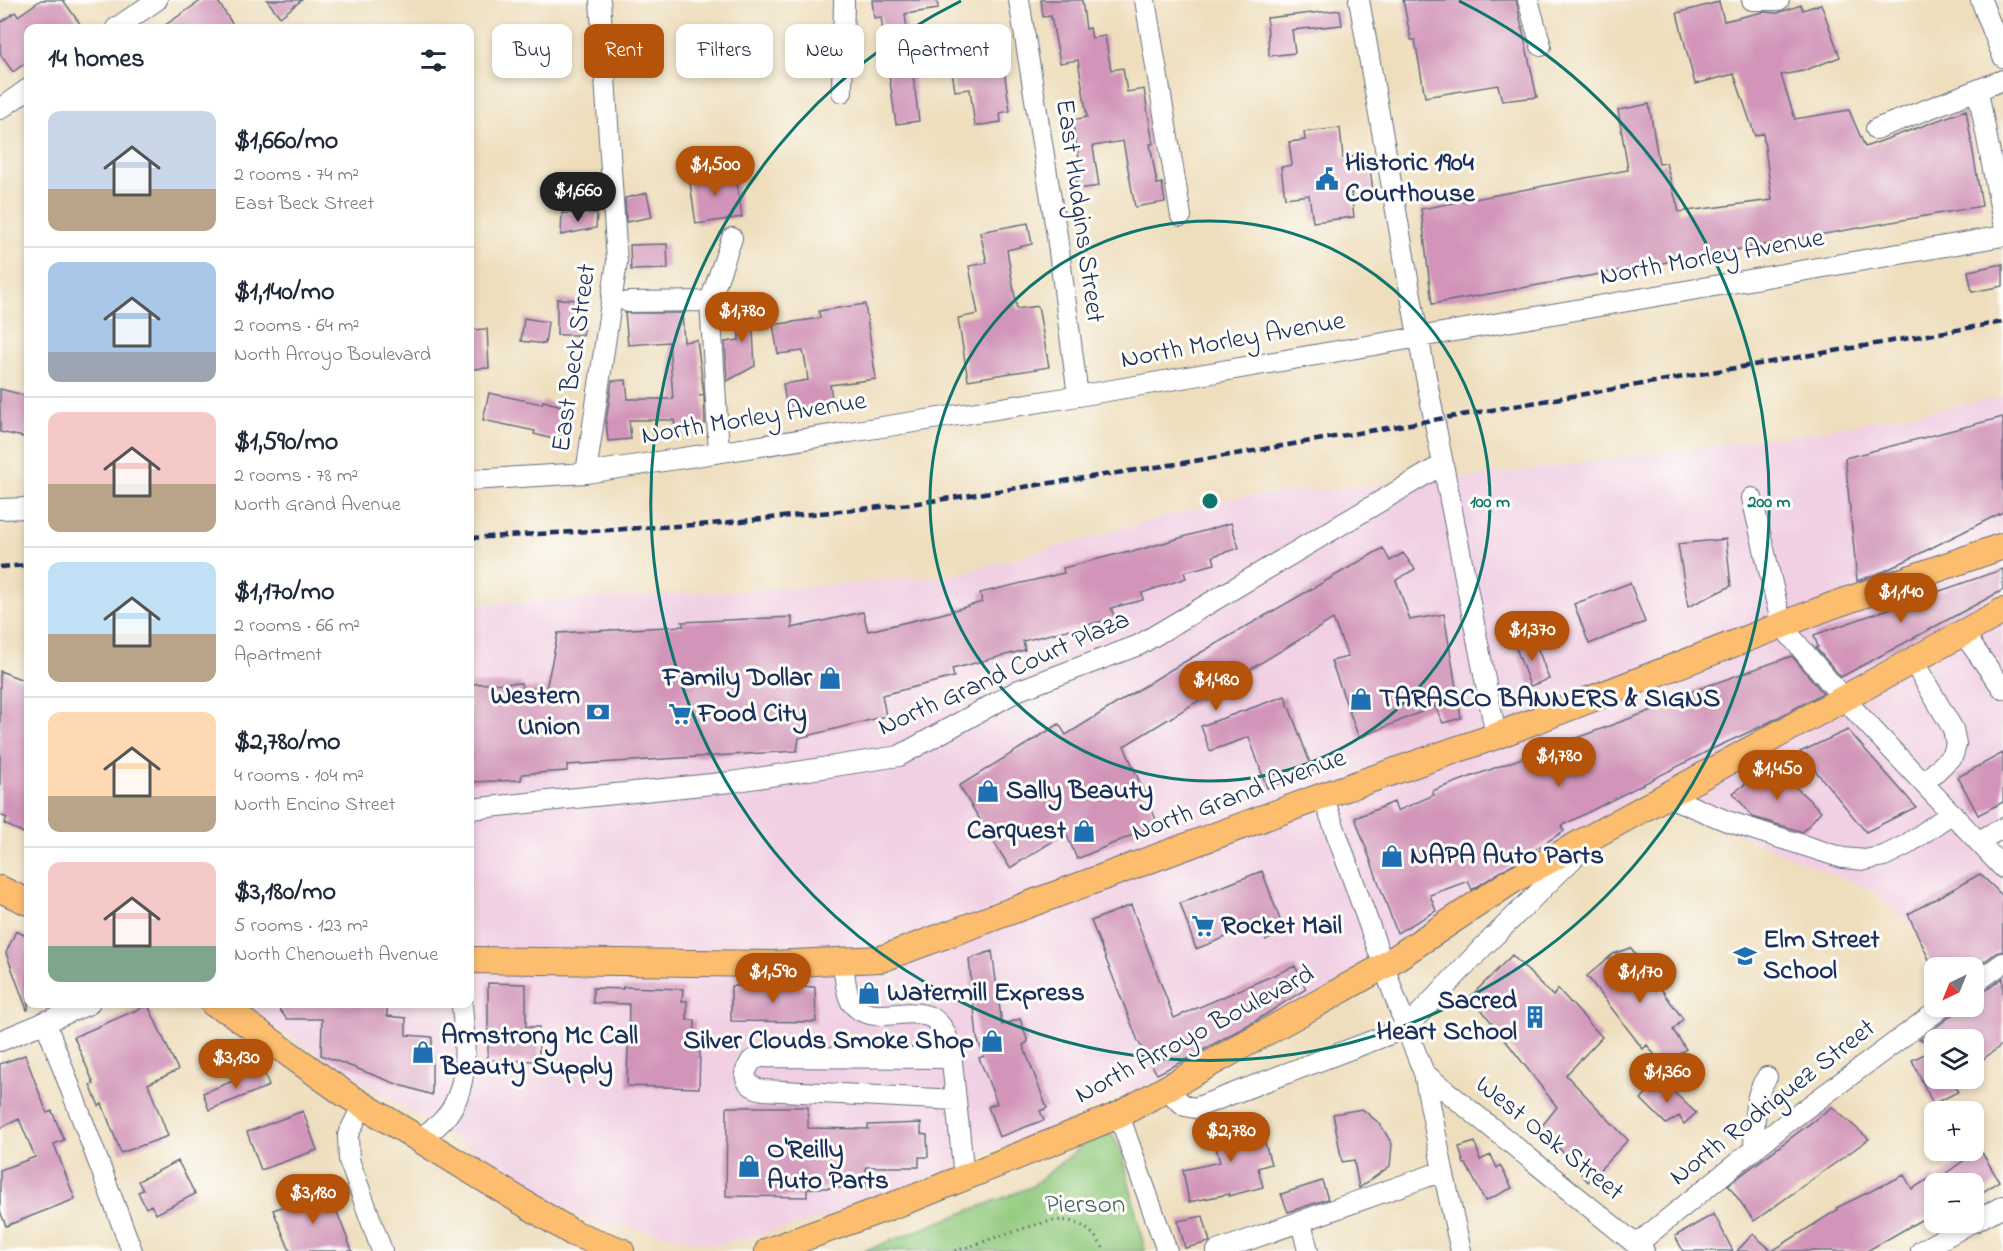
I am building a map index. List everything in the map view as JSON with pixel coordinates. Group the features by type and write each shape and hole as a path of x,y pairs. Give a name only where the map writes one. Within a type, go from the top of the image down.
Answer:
{"main road":[{"name":"North Grand Avenue","path":"474,960 771,964 881,959 1323,796 1496,736 1782,626 2003,546"},
{"name":"North Arroyo Boulevard","path":"768,1251 916,1197 1119,1115 1384,966 1513,880 2003,611"},
{"path":"0,889 24,900"},
{"path":"228,1008 363,1104 419,1139 573,1233 621,1251"}],"street":[{"path":"122,24 157,0"},
{"name":"East Beck Street","path":"586,473 616,262 600,0"},
{"path":"842,92 844,0"},
{"name":"East Hudgins Street","path":"1019,0 1057,236 1078,396"},
{"path":"1145,0 1181,216"},
{"path":"1359,0 1418,336 1496,736"},
{"path":"1528,0 1541,46"},
{"path":"1752,0 1779,0"},
{"path":"1981,0 2003,57"},
{"path":"1876,129 2003,80"},
{"path":"1978,91 2003,222"},
{"path":"0,109 24,92"},
{"name":"North Morley Avenue","path":"474,480 586,473 1078,396 2003,236"},
{"path":"719,452 710,301 732,238"},
{"path":"628,302 710,301"},
{"name":"North Grand Court Plaza","path":"474,809 731,782 899,756 1019,690 1139,645 1443,464"},
{"path":"1752,498 1782,626 1844,699 2003,868"},
{"path":"0,510 24,508"},
{"path":"1963,633 2003,689"},
{"path":"1913,661 1953,729 1956,744 1953,755 1924,783"},
{"name":"West Oak Street","path":"1323,796 1424,1073 1640,1247"},
{"path":"1666,796 1727,822 1843,858 1865,860 1884,856 1906,845 1952,813"},
{"path":"1978,841 2003,828"},
{"path":"1166,1089 1185,1106 1195,1108 1406,1028 1483,947 1600,832"},
{"path":"842,961 850,1000 860,1010 876,1015 901,1013 926,1016 943,1027 948,1036 964,1177"},
{"path":"1984,977 2003,963"},
{"path":"0,1041 79,1008"},
{"path":"419,1139 440,1124 457,1100 465,1066 462,1008"},
{"name":"North Rodriguez Street","path":"1640,1247 1785,1124 1929,1017"},
{"path":"45,1021 132,1251"},
{"path":"951,1058 760,1057 751,1061 745,1073 749,1084 763,1090 956,1100"},
{"path":"1424,1073 1461,1251"},
{"path":"1754,1150 1757,1100 1761,1086 1767,1077"},
{"path":"363,1104 348,1135 349,1160 382,1251"},
{"path":"1119,1115 1167,1251"},
{"path":"1217,1251 1443,1171"},
{"path":"1984,1216 2003,1206"},
{"path":"1301,1222 1308,1251"},
{"path":"1921,1251 1945,1246 1960,1233"}],"path":[{"path":"955,1251 1049,1220 1066,1220 1081,1225 1097,1236 1105,1251"}],"shaded area":[{"path":"2003,397 2003,1010 1984,993 1984,957 1945,957 1873,891 1715,824 1651,786 1337,986 1172,1074 854,1211 717,1245 583,1218 244,1008 474,1008 474,605 790,588 959,574 1236,497 1475,477 1799,434"}],"green space":[{"name":"Pierson","path":"1104,1133 1113,1136 1122,1153 1145,1251 864,1251 1031,1187 1093,1137"}],"building":[{"path":"41,0 63,0 80,24 24,24 24,64 13,72 0,54 0,23 15,12 18,16"},
{"path":"202,0 217,0 232,24 167,24"},
{"path":"267,0 302,0 280,17"},
{"path":"872,0 937,0 938,9 905,14 906,24 882,24 881,17 874,18"},
{"path":"1041,0 1082,0 1086,29 1090,28 1092,38 1105,36 1111,70 1123,68 1127,92 1144,89 1157,184 1162,183 1165,202 1135,207 1123,141 1093,146 1099,186 1078,189 1074,164 1080,163 1072,120 1087,117 1078,60 1060,63 1051,16 1043,17"},
{"path":"1403,0 1516,0 1537,97 1502,101 1498,85 1425,97 1415,40 1411,40"},
{"path":"1719,2 1724,21 1763,12 1778,13 1801,5 1803,10 1821,4 1840,57 1803,71 1781,75 1795,119 1849,110 1865,147 1966,110 1982,206 1432,304 1421,209 1628,170 1618,110 1649,104 1659,164 1666,163 1679,212 1772,200 1763,133 1755,136 1734,74 1695,84 1677,13"},
{"path":"1340,10 1342,25 1292,30 1295,53 1269,56 1267,18"},
{"path":"890,78 913,78 919,121 896,124"},
{"path":"953,78 1005,78 1010,111 1000,113 1001,122 975,126 970,89 955,91"},
{"name":"Historic 1904 Courthouse","path":"1340,128 1343,158 1368,155 1373,190 1351,193 1354,217 1313,222 1309,195 1285,198 1281,167 1292,165 1289,142 1305,140 1304,132"},
{"path":"735,170 742,217 696,224 689,176"},
{"path":"647,193 652,217 626,222 625,198"},
{"path":"562,213 597,214 596,228 561,235"},
{"path":"1028,223 1032,244 1007,250 1017,309 1038,306 1049,367 968,380 958,318 978,314 969,266 987,263 980,232"},
{"path":"667,244 668,269 631,270 630,245"},
{"path":"2003,264 2003,286 1972,292 1968,271"},
{"path":"751,297 755,366 727,381 725,342 739,340 738,298"},
{"path":"557,299 584,300 583,335 557,335"},
{"path":"865,304 876,379 830,385 833,404 787,411 783,384 808,380 806,365 803,351 778,354 773,325 820,318 819,311"},
{"path":"625,313 682,313 684,342 697,340 705,424 675,426 674,420 629,420 631,439 608,441 606,421 612,381 626,380 628,399 673,399 669,342 628,345"},
{"path":"524,318 548,322 545,344 521,341"},
{"path":"487,329 489,368 474,369 474,330"},
{"path":"0,389 24,395 24,437 0,432"},
{"path":"489,393 542,404 543,401 569,408 560,441 534,434 535,431 483,420"},
{"path":"2003,417 2003,512 1885,571 1857,581 1845,458"},
{"path":"1231,523 1239,548 1213,556 1215,564 1184,572 1186,578 1142,593 1143,600 1111,608 1115,618 1023,641 1025,650 952,669 954,677 882,695 886,716 799,738 797,751 567,765 567,771 522,774 521,780 474,782 474,684 521,683 522,688 546,689 558,633 684,626 682,622 792,617 792,628 863,612 868,631 982,602 980,593 1064,573 1063,568 1129,551 1129,553"},
{"path":"1726,539 1731,586 1688,607 1678,544"},
{"path":"1383,548 1390,561 1403,553 1415,569 1396,580 1410,620 1444,614 1461,718 1443,723 1435,706 1359,738 1331,661 1348,657 1333,619 1124,746 1158,824 1077,859 1066,833 1010,868 959,786 1059,724 1066,735 1167,672"},
{"path":"2003,569 2003,590 1841,677 1816,648 1818,647 1814,635"},
{"path":"1630,583 1645,622 1589,644 1574,604"},
{"path":"1534,638 1549,679 1530,686 1515,645"},
{"path":"1792,656 1823,693 1762,726 1561,826 1564,831 1472,890 1468,881 1430,895 1436,911 1397,933 1355,818 1394,802 1397,811 1434,795 1432,791 1691,696 1690,692"},
{"path":"0,671 24,680 24,833 4,824 7,818 0,815"},
{"path":"1285,696 1313,771 1267,788 1249,737 1210,751 1201,726"},
{"path":"1848,730 1916,807 1866,832 1800,752"},
{"path":"2003,753 2003,802 1978,815 1958,777"},
{"path":"1772,765 1821,811 1803,832 1753,817 1733,793"},
{"path":"1262,871 1285,933 1266,940 1259,924 1196,949 1180,903"},
{"path":"1980,874 2003,896 2003,951 1984,962 1984,957 1928,957 1908,914"},
{"path":"1131,905 1174,1018 1295,966 1306,989 1255,1021 1157,1074 1138,1041 1091,921"},
{"path":"16,931 24,935 24,1002 6,953"},
{"path":"1631,948 1683,1019 1673,1030 1686,1049 1663,1066 1647,1045 1643,1049 1587,976 1613,954"},
{"path":"992,951 1002,1025 1020,1019 1028,1042 1023,1045 1047,1108 1040,1111 1044,1120 999,1137 988,1107 997,1103 979,1058 984,1056 977,1038 969,959"},
{"name":"Sacred Heart School","path":"1512,955 1553,996 1558,989 1602,1037 1566,1075 1628,1140 1588,1182 1559,1148 1558,1150 1538,1131 1557,1107 1471,996"},
{"path":"2003,978 2003,1044 1984,1058 1984,1029 1934,1029 1949,1017 1984,1017 1984,992"},
{"path":"488,983 526,984 526,1027 539,1027 539,1061 488,1060"},
{"path":"731,986 815,987 816,1022 731,1021"},
{"path":"623,987 683,989 682,1001 687,1001 687,1020 695,1020 694,1052 700,1052 699,1088 627,1086 629,1004 593,1003 593,988 623,989"},
{"path":"141,1008 149,1008 178,1070 148,1084 168,1136 121,1153 102,1104 99,1106 90,1085 94,1084 74,1037"},
{"path":"278,1008 387,1008 387,1016 406,1018 406,1035 432,1037 432,1095 321,1055 322,1019 287,1019"},
{"path":"1924,1054 1924,1085 1912,1060"},
{"path":"25,1055 47,1113 52,1111 64,1140 54,1144 75,1199 6,1226 0,1211 0,1170 35,1157 19,1119 0,1128 0,1064"},
{"path":"263,1069 269,1086 209,1110 203,1093"},
{"path":"1660,1079 1696,1113 1684,1124 1679,1116 1666,1124 1641,1099"},
{"path":"1926,1089 1957,1089 1958,1092 1939,1101 1932,1101"},
{"path":"727,1107 808,1107 808,1128 868,1129 868,1125 921,1123 921,1134 927,1135 928,1157 919,1157 919,1167 866,1167 866,1188 807,1188 807,1197 726,1196"},
{"path":"1832,1107 1869,1139 1754,1221 1728,1185"},
{"path":"1362,1109 1380,1124 1392,1144 1390,1166 1359,1188 1354,1160 1342,1162 1333,1114"},
{"path":"303,1111 317,1150 261,1170 247,1132"},
{"path":"1258,1118 1271,1164 1258,1168 1263,1187 1229,1196 1229,1194 1189,1202 1183,1170 1220,1162 1211,1131"},
{"path":"1475,1142 1480,1160 1491,1155 1497,1168 1500,1165 1512,1188 1485,1201 1464,1164 1459,1147"},
{"path":"1984,1156 1999,1181 1984,1191 1984,1173 1946,1173 1963,1161 1984,1161"},
{"path":"178,1161 195,1194 156,1214 151,1205 146,1208 138,1192 143,1190 138,1181"},
{"path":"1904,1175 1912,1189 1924,1182 1924,1218 1867,1251 1772,1251 1837,1210 1836,1208"},
{"path":"1322,1181 1328,1199 1288,1212 1281,1194"},
{"path":"329,1191 352,1251 290,1251 273,1210"},
{"path":"1714,1214 1733,1251 1683,1251 1675,1236"},
{"path":"1203,1216 1210,1242 1185,1248 1178,1221"},
{"path":"1753,1234 1772,1251 1737,1251"}],"railway":[{"path":"474,538 711,524 911,504 1183,463 2003,322"},
{"path":"0,567 24,565"}],"place":[{"name":"Historic 1904 Courthouse","path":"1327,179"},
{"name":"Family Dollar","path":"830,678"},
{"name":"TARASCO BANNERS & SIGNS","path":"1361,699"},
{"name":"Western Union","path":"598,712"},
{"name":"Food City","path":"680,714"},
{"name":"Sally Beauty","path":"988,791"},
{"name":"Carquest","path":"1084,831"},
{"name":"NAPA Auto Parts","path":"1392,856"},
{"name":"Rocket Mail","path":"1203,926"},
{"name":"Elm Street School","path":"1745,956"},
{"name":"Watermill Express","path":"869,993"},
{"name":"Sacred Heart School","path":"1535,1017"},
{"name":"Silver Clouds Smoke Shop","path":"992,1041"},
{"name":"Armstrong Mc Call Beauty Supply","path":"423,1052"},
{"name":"O'Reilly Auto Parts","path":"749,1166"}]}
